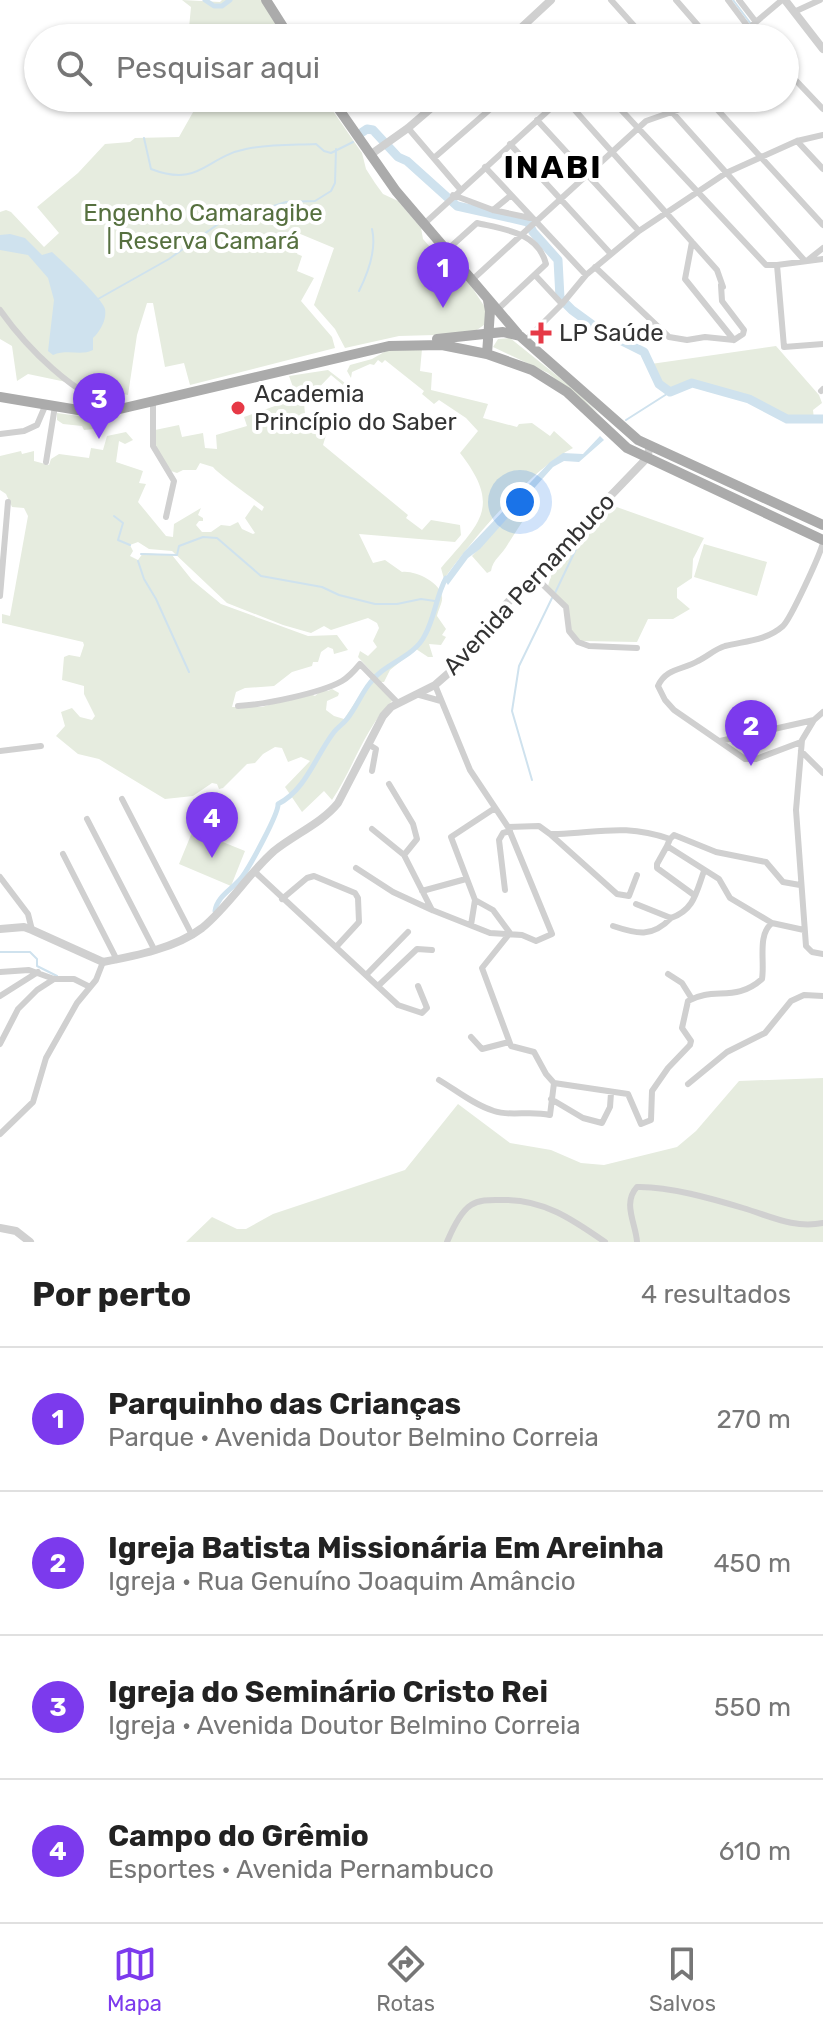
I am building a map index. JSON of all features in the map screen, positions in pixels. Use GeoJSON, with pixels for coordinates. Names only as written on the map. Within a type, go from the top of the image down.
{"type":"FeatureCollection","features":[{"type":"Feature","properties":{"kind":"main road"},"geometry":{"type":"LineString","coordinates":[[266,0],[281,24]]}},
{"type":"Feature","properties":{"kind":"main road"},"geometry":{"type":"LineString","coordinates":[[340,112],[368,153],[487,299],[522,338],[620,426],[650,446],[823,525]]}},
{"type":"Feature","properties":{"kind":"main road"},"geometry":{"type":"LineString","coordinates":[[487,299],[490,311],[487,354]]}},
{"type":"Feature","properties":{"kind":"main road"},"geometry":{"type":"LineString","coordinates":[[260,375],[268,370],[397,341],[503,332],[522,338]]}},
{"type":"Feature","properties":{"kind":"main road"},"geometry":{"type":"LineString","coordinates":[[0,397],[98,413],[126,410],[260,375],[394,345],[442,345],[517,363],[555,384],[581,404],[611,435],[647,458],[823,542]]}},
{"type":"Feature","properties":{"kind":"street"},"geometry":{"type":"LineString","coordinates":[[524,24],[551,0]]}},
{"type":"Feature","properties":{"kind":"street"},"geometry":{"type":"LineString","coordinates":[[611,0],[632,24]]}},
{"type":"Feature","properties":{"kind":"street"},"geometry":{"type":"LineString","coordinates":[[676,0],[697,24]]}},
{"type":"Feature","properties":{"kind":"street"},"geometry":{"type":"LineString","coordinates":[[728,0],[750,24]]}},
{"type":"Feature","properties":{"kind":"street"},"geometry":{"type":"LineString","coordinates":[[739,0],[751,24]]}},
{"type":"Feature","properties":{"kind":"street"},"geometry":{"type":"LineString","coordinates":[[754,24],[784,0],[822,45]]}},
{"type":"Feature","properties":{"kind":"street"},"geometry":{"type":"LineString","coordinates":[[794,12],[820,0]]}},
{"type":"Feature","properties":{"kind":"street"},"geometry":{"type":"LineString","coordinates":[[799,84],[823,109]]}},
{"type":"Feature","properties":{"kind":"street"},"geometry":{"type":"LineString","coordinates":[[368,153],[408,128],[427,112]]}},
{"type":"Feature","properties":{"kind":"street"},"geometry":{"type":"LineString","coordinates":[[435,157],[487,112]]}},
{"type":"Feature","properties":{"kind":"street"},"geometry":{"type":"LineString","coordinates":[[424,224],[546,112]]}},
{"type":"Feature","properties":{"kind":"street"},"geometry":{"type":"LineString","coordinates":[[576,112],[717,270],[722,301],[744,332],[734,340],[669,337],[595,267]]}},
{"type":"Feature","properties":{"kind":"street"},"geometry":{"type":"LineString","coordinates":[[623,112],[766,265],[823,259]]}},
{"type":"Feature","properties":{"kind":"street"},"geometry":{"type":"LineString","coordinates":[[472,280],[638,128],[653,117],[672,112],[806,260]]}},
{"type":"Feature","properties":{"kind":"street"},"geometry":{"type":"LineString","coordinates":[[720,112],[823,225]]}},
{"type":"Feature","properties":{"kind":"street"},"geometry":{"type":"LineString","coordinates":[[537,120],[639,231]]}},
{"type":"Feature","properties":{"kind":"street"},"geometry":{"type":"LineString","coordinates":[[408,128],[460,189]]}},
{"type":"Feature","properties":{"kind":"street"},"geometry":{"type":"LineString","coordinates":[[522,338],[564,302],[586,275],[610,253],[639,231],[726,173],[797,141],[823,135]]}},
{"type":"Feature","properties":{"kind":"street"},"geometry":{"type":"LineString","coordinates":[[797,141],[823,169]]}},
{"type":"Feature","properties":{"kind":"street"},"geometry":{"type":"LineString","coordinates":[[510,144],[610,253]]}},
{"type":"Feature","properties":{"kind":"street"},"geometry":{"type":"LineString","coordinates":[[485,167],[532,223],[586,275]]}},
{"type":"Feature","properties":{"kind":"street"},"geometry":{"type":"LineString","coordinates":[[493,210],[510,196]]}},
{"type":"Feature","properties":{"kind":"street"},"geometry":{"type":"LineString","coordinates":[[450,198],[532,223]]}},
{"type":"Feature","properties":{"kind":"street"},"geometry":{"type":"LineString","coordinates":[[447,250],[474,224],[523,234],[547,261],[497,310]]}},
{"type":"Feature","properties":{"kind":"street"},"geometry":{"type":"LineString","coordinates":[[692,242],[685,279],[734,340]]}},
{"type":"Feature","properties":{"kind":"street"},"geometry":{"type":"LineString","coordinates":[[806,260],[823,248]]}},
{"type":"Feature","properties":{"kind":"street"},"geometry":{"type":"LineString","coordinates":[[777,265],[784,347],[823,344]]}},
{"type":"Feature","properties":{"kind":"street"},"geometry":{"type":"LineString","coordinates":[[535,275],[564,302]]}},
{"type":"Feature","properties":{"kind":"street"},"geometry":{"type":"LineString","coordinates":[[0,310],[66,379],[88,396],[126,410]]}},
{"type":"Feature","properties":{"kind":"street"},"geometry":{"type":"LineString","coordinates":[[153,403],[153,446],[174,481],[166,517]]}},
{"type":"Feature","properties":{"kind":"street"},"geometry":{"type":"LineString","coordinates":[[0,434],[24,431],[37,425],[50,405]]}},
{"type":"Feature","properties":{"kind":"street"},"geometry":{"type":"LineString","coordinates":[[46,462],[50,405]]}},
{"type":"Feature","properties":{"kind":"street"},"geometry":{"type":"LineString","coordinates":[[647,458],[650,446]]}},
{"type":"Feature","properties":{"kind":"street","name":"Avenida Pernambuco"},"geometry":{"type":"LineString","coordinates":[[103,962],[192,935],[213,918],[281,846],[329,814],[338,803],[383,716],[398,703],[435,685],[451,671],[484,627],[647,458]]}},
{"type":"Feature","properties":{"kind":"street"},"geometry":{"type":"LineString","coordinates":[[0,596],[8,502]]}},
{"type":"Feature","properties":{"kind":"street"},"geometry":{"type":"LineString","coordinates":[[801,742],[751,759],[741,757],[674,710],[658,686],[672,671],[695,663],[721,647],[751,642],[781,628],[789,619],[823,542]]}},
{"type":"Feature","properties":{"kind":"street"},"geometry":{"type":"LineString","coordinates":[[533,575],[566,607],[569,631],[578,642],[589,646],[637,648]]}},
{"type":"Feature","properties":{"kind":"street"},"geometry":{"type":"LineString","coordinates":[[238,706],[278,701],[330,686],[344,680],[360,664],[398,703]]}},
{"type":"Feature","properties":{"kind":"street"},"geometry":{"type":"LineString","coordinates":[[356,868],[393,892],[490,933],[510,933],[536,941],[552,934],[509,829],[464,758],[435,685]]}},
{"type":"Feature","properties":{"kind":"street"},"geometry":{"type":"LineString","coordinates":[[416,694],[441,701]]}},
{"type":"Feature","properties":{"kind":"street"},"geometry":{"type":"LineString","coordinates":[[823,712],[814,720],[801,742],[796,819],[806,946],[812,952],[823,954]]}},
{"type":"Feature","properties":{"kind":"street"},"geometry":{"type":"LineString","coordinates":[[719,740],[814,720]]}},
{"type":"Feature","properties":{"kind":"street"},"geometry":{"type":"LineString","coordinates":[[368,744],[376,749],[372,771]]}},
{"type":"Feature","properties":{"kind":"street"},"geometry":{"type":"LineString","coordinates":[[0,751],[41,746]]}},
{"type":"Feature","properties":{"kind":"street"},"geometry":{"type":"LineString","coordinates":[[801,751],[823,773]]}},
{"type":"Feature","properties":{"kind":"street"},"geometry":{"type":"LineString","coordinates":[[389,784],[413,824],[417,839],[404,855]]}},
{"type":"Feature","properties":{"kind":"street"},"geometry":{"type":"LineString","coordinates":[[122,799],[192,935]]}},
{"type":"Feature","properties":{"kind":"street"},"geometry":{"type":"LineString","coordinates":[[471,925],[475,900],[451,837],[495,808]]}},
{"type":"Feature","properties":{"kind":"street"},"geometry":{"type":"LineString","coordinates":[[87,819],[154,949]]}},
{"type":"Feature","properties":{"kind":"street"},"geometry":{"type":"LineString","coordinates":[[505,890],[499,840],[509,829],[539,826],[617,894],[629,896],[637,875]]}},
{"type":"Feature","properties":{"kind":"street"},"geometry":{"type":"LineString","coordinates":[[372,829],[404,855],[432,910]]}},
{"type":"Feature","properties":{"kind":"street"},"geometry":{"type":"LineString","coordinates":[[550,834],[636,829],[716,852],[761,861],[769,864],[783,882],[800,889]]}},
{"type":"Feature","properties":{"kind":"street"},"geometry":{"type":"LineString","coordinates":[[670,840],[704,871],[719,879],[730,898],[772,923],[804,930]]}},
{"type":"Feature","properties":{"kind":"street"},"geometry":{"type":"LineString","coordinates":[[670,840],[657,868],[694,895]]}},
{"type":"Feature","properties":{"kind":"street"},"geometry":{"type":"LineString","coordinates":[[63,854],[117,960]]}},
{"type":"Feature","properties":{"kind":"street"},"geometry":{"type":"LineString","coordinates":[[613,926],[643,934],[659,930],[671,918],[689,909],[704,871]]}},
{"type":"Feature","properties":{"kind":"street"},"geometry":{"type":"LineString","coordinates":[[255,872],[398,1005],[422,1013],[427,1005],[418,986]]}},
{"type":"Feature","properties":{"kind":"street"},"geometry":{"type":"LineString","coordinates":[[282,899],[307,878],[314,876],[355,893],[359,922],[337,946]]}},
{"type":"Feature","properties":{"kind":"street"},"geometry":{"type":"LineString","coordinates":[[0,877],[28,914],[32,930]]}},
{"type":"Feature","properties":{"kind":"street"},"geometry":{"type":"LineString","coordinates":[[422,891],[466,879]]}},
{"type":"Feature","properties":{"kind":"street"},"geometry":{"type":"LineString","coordinates":[[475,900],[493,910],[510,933]]}},
{"type":"Feature","properties":{"kind":"street"},"geometry":{"type":"LineString","coordinates":[[636,904],[671,918]]}},
{"type":"Feature","properties":{"kind":"street"},"geometry":{"type":"LineString","coordinates":[[510,933],[482,968],[509,1042],[520,1050],[534,1052],[554,1083],[628,1094],[641,1124],[651,1120],[652,1091],[690,1045],[691,1041],[682,1028],[685,1008],[692,999],[712,993],[730,995],[762,979],[763,937],[765,929],[772,923]]}},
{"type":"Feature","properties":{"kind":"street"},"geometry":{"type":"LineString","coordinates":[[0,929],[24,927],[103,962],[46,1058],[33,1102],[0,1134]]}},
{"type":"Feature","properties":{"kind":"street"},"geometry":{"type":"LineString","coordinates":[[366,975],[408,932]]}},
{"type":"Feature","properties":{"kind":"street"},"geometry":{"type":"LineString","coordinates":[[378,986],[417,949],[432,950]]}},
{"type":"Feature","properties":{"kind":"street"},"geometry":{"type":"LineString","coordinates":[[0,972],[38,972],[54,979],[74,979],[90,987]]}},
{"type":"Feature","properties":{"kind":"street"},"geometry":{"type":"LineString","coordinates":[[0,996],[38,972]]}},
{"type":"Feature","properties":{"kind":"street"},"geometry":{"type":"LineString","coordinates":[[668,974],[682,983],[692,999]]}},
{"type":"Feature","properties":{"kind":"street"},"geometry":{"type":"LineString","coordinates":[[1,1052],[1,1043],[18,1009],[37,990],[54,979]]}},
{"type":"Feature","properties":{"kind":"street"},"geometry":{"type":"LineString","coordinates":[[688,1084],[727,1052],[765,1033],[791,1001],[804,995],[823,996]]}},
{"type":"Feature","properties":{"kind":"street"},"geometry":{"type":"LineString","coordinates":[[471,1037],[482,1049],[509,1042]]}},
{"type":"Feature","properties":{"kind":"street"},"geometry":{"type":"LineString","coordinates":[[439,1080],[501,1113],[534,1111],[550,1115],[554,1083]]}},
{"type":"Feature","properties":{"kind":"street"},"geometry":{"type":"LineString","coordinates":[[551,1099],[583,1118],[602,1123],[610,1107],[611,1093]]}},
{"type":"Feature","properties":{"kind":"street"},"geometry":{"type":"LineString","coordinates":[[637,1242],[630,1203],[631,1193],[637,1187],[655,1188],[741,1207],[789,1223],[809,1226],[823,1223]]}},
{"type":"Feature","properties":{"kind":"street"},"geometry":{"type":"LineString","coordinates":[[447,1242],[464,1211],[472,1204],[506,1200],[523,1200],[548,1207],[605,1242]]}},
{"type":"Feature","properties":{"kind":"street"},"geometry":{"type":"LineString","coordinates":[[0,1228],[16,1231],[30,1242]]}},
{"type":"Feature","properties":{"kind":"green space"},"geometry":{"type":"Polygon","coordinates":[[[182,0],[261,0],[276,24],[189,24],[191,7],[182,0]]]}},
{"type":"Feature","properties":{"kind":"green space","name":"Engenho Camaragibe | Reserva Camará"},"geometry":{"type":"Polygon","coordinates":[[[193,112],[334,112],[362,153],[366,169],[383,194],[398,201],[421,228],[423,239],[438,256],[447,259],[473,289],[488,312],[484,325],[471,334],[399,336],[345,348],[335,329],[314,305],[334,248],[298,233],[294,242],[301,245],[297,254],[302,256],[297,271],[314,278],[301,301],[332,337],[335,348],[190,385],[184,363],[165,367],[153,303],[147,303],[137,335],[128,395],[28,374],[17,381],[12,346],[0,339],[0,212],[11,212],[44,247],[59,233],[37,207],[78,173],[105,144],[130,142],[135,138],[179,137],[193,112]]]}},
{"type":"Feature","properties":{"kind":"green space"},"geometry":{"type":"Polygon","coordinates":[[[510,338],[576,391],[599,414],[548,373],[493,347],[498,339],[510,338]]]}},
{"type":"Feature","properties":{"kind":"green space"},"geometry":{"type":"Polygon","coordinates":[[[776,346],[819,395],[822,403],[813,410],[814,419],[787,419],[749,399],[692,383],[670,392],[659,384],[651,364],[776,346]]]}},
{"type":"Feature","properties":{"kind":"green space"},"geometry":{"type":"Polygon","coordinates":[[[422,349],[420,371],[432,373],[431,390],[488,404],[483,418],[517,427],[532,423],[550,436],[554,431],[573,448],[521,488],[444,579],[441,568],[466,539],[481,514],[481,488],[460,453],[478,431],[466,418],[439,400],[434,404],[422,394],[424,391],[385,360],[352,372],[351,378],[347,371],[350,365],[386,351],[422,349]]]}},
{"type":"Feature","properties":{"kind":"green space"},"geometry":{"type":"Polygon","coordinates":[[[328,370],[345,383],[343,385],[331,375],[304,403],[305,414],[327,432],[323,445],[422,530],[431,520],[460,525],[461,535],[455,542],[359,534],[373,563],[385,560],[402,572],[420,575],[437,586],[442,599],[437,616],[446,629],[442,635],[446,637],[441,645],[429,644],[433,657],[416,649],[390,670],[381,682],[358,657],[360,651],[368,656],[377,647],[373,641],[379,628],[368,618],[331,630],[324,626],[311,633],[283,625],[227,603],[172,551],[149,549],[138,542],[130,545],[133,551],[130,556],[138,560],[143,553],[172,555],[192,580],[221,604],[308,636],[337,635],[348,650],[334,654],[333,649],[328,647],[321,652],[318,662],[292,672],[274,686],[245,688],[236,692],[232,707],[262,707],[309,693],[315,696],[323,689],[332,689],[339,693],[327,701],[326,710],[344,719],[372,677],[392,701],[374,724],[332,800],[324,791],[302,812],[285,787],[310,761],[301,757],[288,762],[282,748],[275,747],[255,763],[247,764],[223,788],[219,789],[217,784],[212,783],[193,796],[165,799],[99,759],[78,754],[56,736],[65,726],[61,712],[72,708],[80,717],[92,720],[95,716],[84,694],[84,686],[62,680],[64,657],[80,657],[84,645],[83,642],[2,623],[2,614],[10,616],[28,516],[24,508],[12,507],[6,494],[0,490],[0,456],[34,451],[34,461],[49,465],[51,459],[59,454],[89,458],[91,448],[103,450],[107,436],[126,432],[133,440],[125,444],[119,441],[116,462],[143,471],[139,483],[146,484],[138,502],[166,536],[173,537],[174,524],[201,508],[198,515],[203,521],[196,525],[202,532],[211,532],[221,525],[230,526],[238,522],[242,529],[253,534],[245,518],[254,505],[262,511],[264,507],[213,467],[200,463],[196,470],[171,471],[153,446],[155,430],[179,425],[182,437],[203,433],[205,448],[217,449],[216,435],[247,426],[244,417],[297,398],[289,376],[328,370]]]}},
{"type":"Feature","properties":{"kind":"green space"},"geometry":{"type":"Polygon","coordinates":[[[57,413],[109,420],[94,429],[84,430],[82,426],[63,424],[57,420],[57,413]]]}},
{"type":"Feature","properties":{"kind":"green space"},"geometry":{"type":"Polygon","coordinates":[[[524,498],[533,506],[487,573],[472,556],[524,498]]]}},
{"type":"Feature","properties":{"kind":"green space"},"geometry":{"type":"Polygon","coordinates":[[[611,505],[704,538],[693,559],[692,578],[677,588],[677,598],[690,609],[673,619],[648,619],[637,642],[581,641],[570,633],[569,611],[548,586],[558,559],[571,539],[611,505]]]}},
{"type":"Feature","properties":{"kind":"green space"},"geometry":{"type":"Polygon","coordinates":[[[704,544],[767,562],[757,596],[694,577],[704,544]]]}},
{"type":"Feature","properties":{"kind":"green space"},"geometry":{"type":"Polygon","coordinates":[[[193,830],[245,851],[231,886],[179,864],[193,830]]]}},
{"type":"Feature","properties":{"kind":"green space"},"geometry":{"type":"Polygon","coordinates":[[[823,1078],[823,1242],[186,1242],[212,1217],[237,1229],[246,1229],[273,1214],[405,1170],[458,1104],[510,1143],[551,1150],[581,1163],[604,1165],[677,1147],[696,1131],[739,1081],[823,1078]]]}},
{"type":"Feature","properties":{"kind":"water"},"geometry":{"type":"Polygon","coordinates":[[[0,235],[25,238],[42,255],[52,252],[103,304],[105,317],[93,338],[93,350],[53,355],[48,351],[54,300],[48,278],[28,255],[0,250],[0,235]]]}},
{"type":"Feature","properties":{"kind":"water"},"geometry":{"type":"Polygon","coordinates":[[[600,436],[604,440],[579,462],[564,461],[553,467],[480,549],[468,558],[448,585],[444,579],[464,552],[550,462],[563,453],[583,454],[600,436]]]}},
{"type":"Feature","properties":{"kind":"waterway"},"geometry":{"type":"LineString","coordinates":[[205,0],[214,6],[222,6],[230,0]]}},
{"type":"Feature","properties":{"kind":"waterway"},"geometry":{"type":"LineString","coordinates":[[733,0],[751,24]]}},
{"type":"Feature","properties":{"kind":"waterway"},"geometry":{"type":"LineString","coordinates":[[361,133],[367,129],[373,130],[398,157],[407,161],[457,206],[528,222],[558,260],[560,298],[598,329],[644,352],[659,384],[670,392],[692,383],[749,399],[787,419],[823,419]]}},
{"type":"Feature","properties":{"kind":"waterway"},"geometry":{"type":"LineString","coordinates":[[144,138],[151,169],[181,175],[246,149],[316,144],[331,153],[353,142]]}},
{"type":"Feature","properties":{"kind":"waterway"},"geometry":{"type":"LineString","coordinates":[[98,299],[169,259],[235,212],[255,212],[286,202],[315,201],[331,191],[335,183],[336,149]]}},
{"type":"Feature","properties":{"kind":"waterway"},"geometry":{"type":"LineString","coordinates":[[359,291],[372,253],[372,229]]}},
{"type":"Feature","properties":{"kind":"waterway"},"geometry":{"type":"LineString","coordinates":[[626,420],[670,392]]}},
{"type":"Feature","properties":{"kind":"waterway"},"geometry":{"type":"LineString","coordinates":[[114,516],[123,523],[118,540],[130,545]]}},
{"type":"Feature","properties":{"kind":"waterway"},"geometry":{"type":"LineString","coordinates":[[555,593],[587,526]]}},
{"type":"Feature","properties":{"kind":"waterway"},"geometry":{"type":"LineString","coordinates":[[141,554],[177,555],[179,546],[203,537],[217,538],[261,576],[322,587],[339,595],[375,604],[421,599],[435,601]]}},
{"type":"Feature","properties":{"kind":"waterway"},"geometry":{"type":"LineString","coordinates":[[138,561],[189,672]]}},
{"type":"Feature","properties":{"kind":"waterway"},"geometry":{"type":"LineString","coordinates":[[215,911],[219,901],[242,877],[251,862],[278,804],[303,781],[370,683],[420,643],[446,578]]}},
{"type":"Feature","properties":{"kind":"waterway"},"geometry":{"type":"LineString","coordinates":[[532,780],[512,711],[519,666],[552,598]]}},
{"type":"Feature","properties":{"kind":"waterway"},"geometry":{"type":"LineString","coordinates":[[0,952],[30,952],[37,959],[37,966],[57,976]]}},
{"type":"Feature","properties":{"kind":"place","name":"Parquinho das Crianças"},"geometry":{"type":"Point","coordinates":[443,308]}},
{"type":"Feature","properties":{"kind":"place","name":"LP Saúde"},"geometry":{"type":"Point","coordinates":[541,333]}},
{"type":"Feature","properties":{"kind":"place","name":"Academia Princípio do Saber"},"geometry":{"type":"Point","coordinates":[238,408]}},
{"type":"Feature","properties":{"kind":"place","name":"Igreja do Seminário Cristo Rei"},"geometry":{"type":"Point","coordinates":[99,439]}},
{"type":"Feature","properties":{"kind":"place","name":"Igreja Batista Missionária Em Areinha"},"geometry":{"type":"Point","coordinates":[751,766]}},
{"type":"Feature","properties":{"kind":"place","name":"Campo do Grêmio"},"geometry":{"type":"Point","coordinates":[212,858]}},
{"type":"Feature","properties":{"kind":"district","name":"INABI"},"geometry":{"type":"Point","coordinates":[553,167]}}]}
